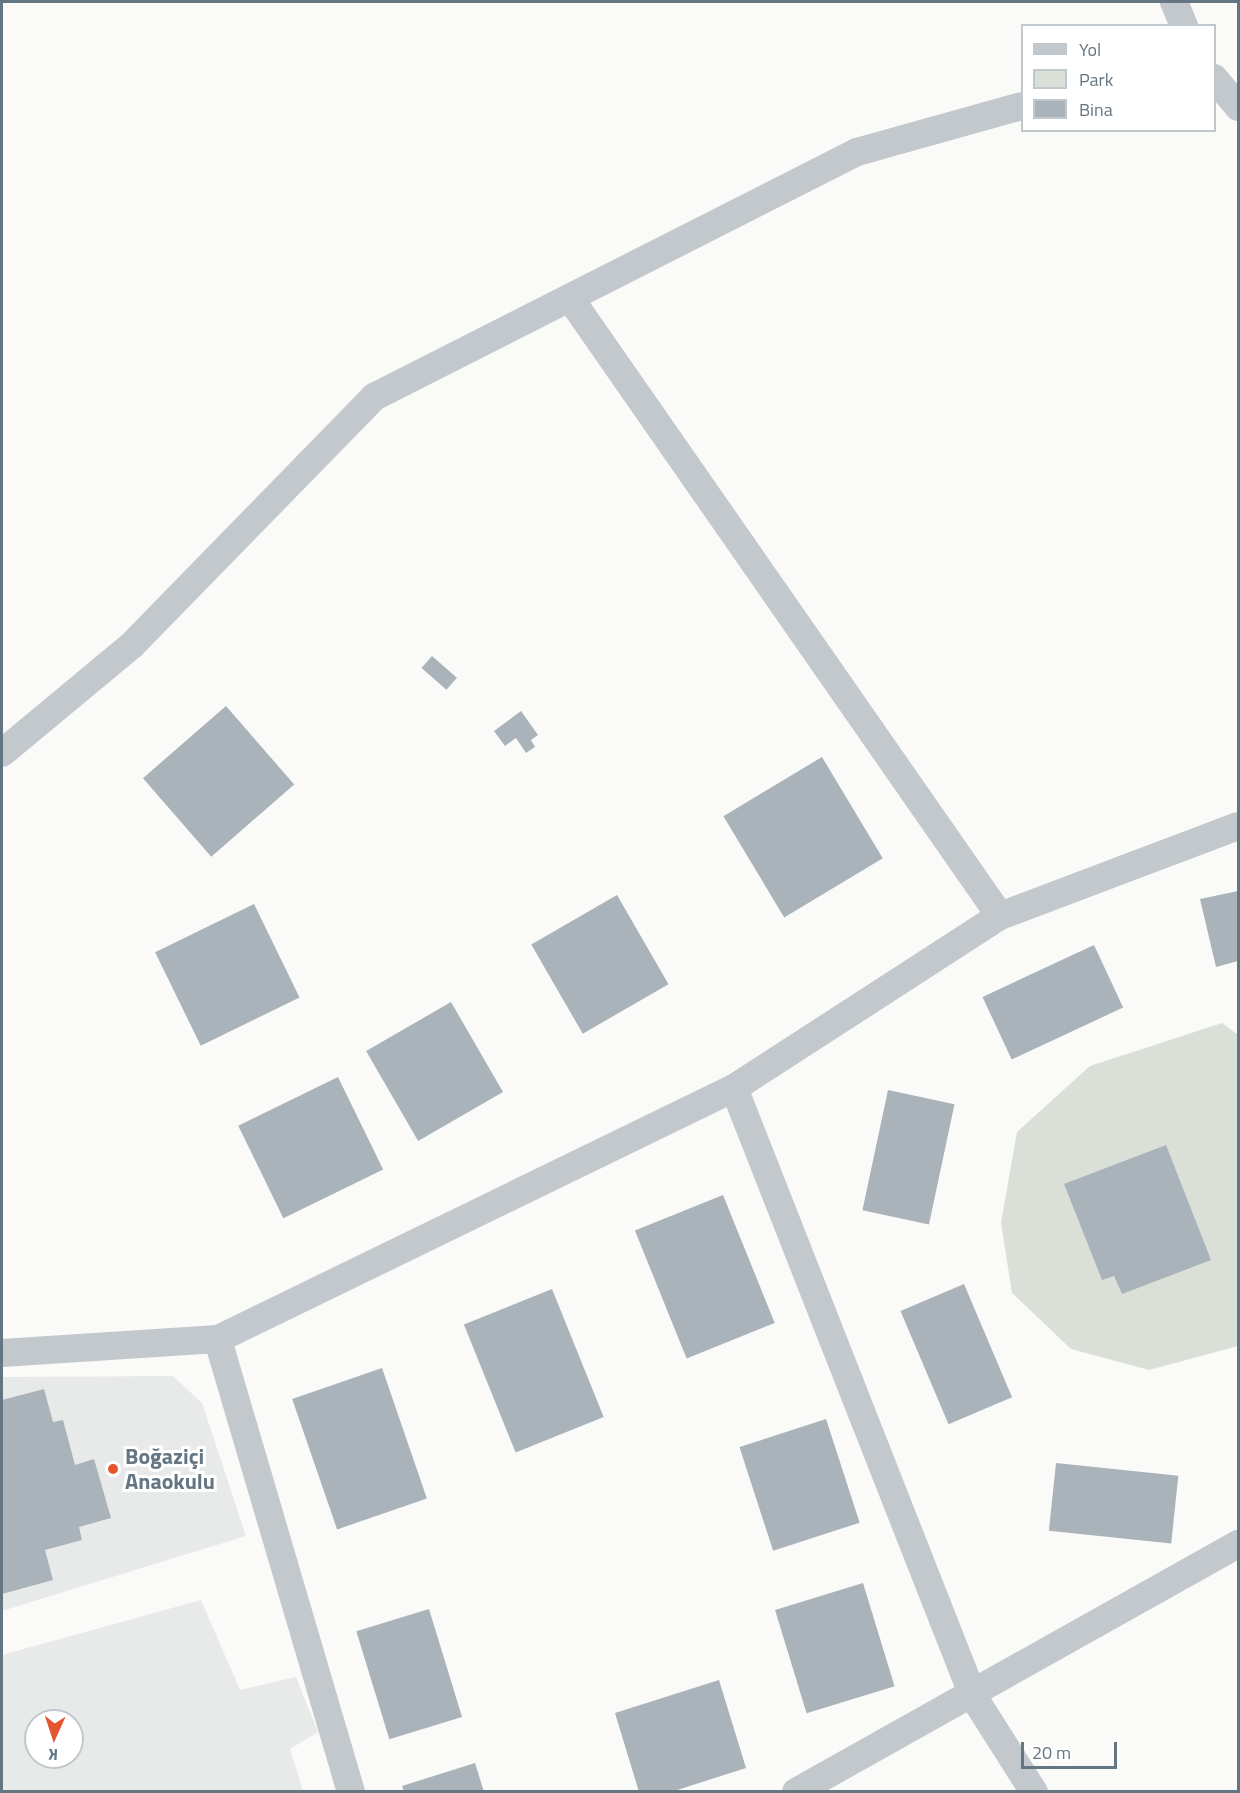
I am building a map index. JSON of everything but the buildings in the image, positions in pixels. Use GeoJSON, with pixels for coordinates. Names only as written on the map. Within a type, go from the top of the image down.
{"type":"FeatureCollection","features":[{"type":"Feature","properties":{"kind":"street"},"geometry":{"type":"LineString","coordinates":[[1174,2],[1183,24]]}},
{"type":"Feature","properties":{"kind":"street"},"geometry":{"type":"LineString","coordinates":[[1216,79],[1239,107]]}},
{"type":"Feature","properties":{"kind":"street"},"geometry":{"type":"LineString","coordinates":[[2,753],[132,645],[374,397],[572,301],[857,152],[1021,107]]}},
{"type":"Feature","properties":{"kind":"street"},"geometry":{"type":"LineString","coordinates":[[572,301],[1000,916]]}},
{"type":"Feature","properties":{"kind":"street"},"geometry":{"type":"LineString","coordinates":[[2,1353],[218,1339],[734,1088],[1000,916],[1239,826]]}},
{"type":"Feature","properties":{"kind":"street"},"geometry":{"type":"LineString","coordinates":[[734,1088],[973,1696],[1034,1791]]}},
{"type":"Feature","properties":{"kind":"street"},"geometry":{"type":"LineString","coordinates":[[218,1339],[351,1791]]}},
{"type":"Feature","properties":{"kind":"street"},"geometry":{"type":"LineString","coordinates":[[796,1791],[973,1696],[1239,1544]]}},
{"type":"Feature","properties":{"kind":"shaded area","name":"Boğaziçi Anaokulu"},"geometry":{"type":"Polygon","coordinates":[[[173,1376],[202,1403],[246,1536],[2,1611],[2,1377],[173,1376]]]}},
{"type":"Feature","properties":{"kind":"shaded area"},"geometry":{"type":"Polygon","coordinates":[[[201,1600],[240,1690],[296,1677],[318,1732],[290,1749],[303,1791],[2,1791],[2,1655],[201,1600]]]}},
{"type":"Feature","properties":{"kind":"green space"},"geometry":{"type":"Polygon","coordinates":[[[1222,1023],[1238,1035],[1238,1346],[1149,1370],[1071,1349],[1012,1293],[1001,1223],[1017,1132],[1090,1066],[1222,1023]]]}},
{"type":"Feature","properties":{"kind":"place","name":"Boğaziçi Anaokulu"},"geometry":{"type":"Point","coordinates":[113,1469]}}]}
